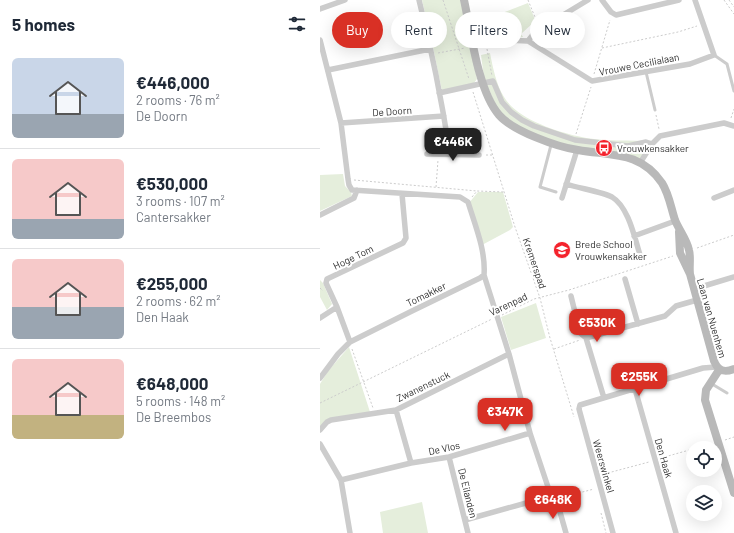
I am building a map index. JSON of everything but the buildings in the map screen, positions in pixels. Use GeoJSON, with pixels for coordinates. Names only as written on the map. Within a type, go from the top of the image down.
{"type":"FeatureCollection","features":[{"type":"Feature","properties":{"kind":"street"},"geometry":{"type":"LineString","coordinates":[[320,9],[345,0]]}},
{"type":"Feature","properties":{"kind":"street"},"geometry":{"type":"LineString","coordinates":[[419,0],[431,51],[450,154]]}},
{"type":"Feature","properties":{"kind":"street","name":"Laan van Nuenhem"},"geometry":{"type":"LineString","coordinates":[[464,0],[467,12]]}},
{"type":"Feature","properties":{"kind":"street"},"geometry":{"type":"LineString","coordinates":[[522,40],[528,41],[535,32],[588,0]]}},
{"type":"Feature","properties":{"kind":"street"},"geometry":{"type":"LineString","coordinates":[[602,0],[611,12],[616,15],[679,0]]}},
{"type":"Feature","properties":{"kind":"street"},"geometry":{"type":"LineString","coordinates":[[695,0],[714,55]]}},
{"type":"Feature","properties":{"kind":"street"},"geometry":{"type":"LineString","coordinates":[[320,40],[341,123],[348,179],[352,190],[460,198],[468,202],[481,244],[484,275],[509,354],[530,433],[566,533]]}},
{"type":"Feature","properties":{"kind":"street","name":"Vrouwe Cecilialaan"},"geometry":{"type":"LineString","coordinates":[[528,41],[592,81],[690,64],[714,55]]}},
{"type":"Feature","properties":{"kind":"street","name":"Laan van Nuenhem"},"geometry":{"type":"LineString","coordinates":[[474,48],[488,97],[499,115],[508,123],[520,131],[552,143],[577,150],[629,157],[653,172],[663,184],[670,200],[677,224],[689,250],[690,274]]}},
{"type":"Feature","properties":{"kind":"street"},"geometry":{"type":"LineString","coordinates":[[328,70],[431,51]]}},
{"type":"Feature","properties":{"kind":"street"},"geometry":{"type":"LineString","coordinates":[[439,93],[493,81],[502,102],[511,112],[534,126],[575,140],[628,146],[646,142],[652,144]]}},
{"type":"Feature","properties":{"kind":"street","name":"De Doorn"},"geometry":{"type":"LineString","coordinates":[[341,123],[444,116]]}},
{"type":"Feature","properties":{"kind":"street"},"geometry":{"type":"LineString","coordinates":[[640,163],[652,144],[660,136],[724,123],[731,125]]}},
{"type":"Feature","properties":{"kind":"street"},"geometry":{"type":"LineString","coordinates":[[562,198],[577,150]]}},
{"type":"Feature","properties":{"kind":"street"},"geometry":{"type":"LineString","coordinates":[[427,154],[479,154]]}},
{"type":"Feature","properties":{"kind":"street"},"geometry":{"type":"LineString","coordinates":[[566,184],[611,197],[620,204],[627,215],[642,258]]}},
{"type":"Feature","properties":{"kind":"street"},"geometry":{"type":"LineString","coordinates":[[320,215],[354,198],[357,190]]}},
{"type":"Feature","properties":{"kind":"street"},"geometry":{"type":"LineString","coordinates":[[714,198],[734,190]]}},
{"type":"Feature","properties":{"kind":"street","name":"Hoge Tom"},"geometry":{"type":"LineString","coordinates":[[350,342],[337,307],[326,284],[327,279],[403,243],[406,238],[402,194]]}},
{"type":"Feature","properties":{"kind":"street"},"geometry":{"type":"LineString","coordinates":[[634,236],[677,224]]}},
{"type":"Feature","properties":{"kind":"street","name":"Laan van Nuenhem"},"geometry":{"type":"LineString","coordinates":[[677,224],[680,253],[690,274],[718,368]]}},
{"type":"Feature","properties":{"kind":"street","name":"Tomakker"},"geometry":{"type":"LineString","coordinates":[[320,378],[338,354],[350,342],[484,275]]}},
{"type":"Feature","properties":{"kind":"street"},"geometry":{"type":"LineString","coordinates":[[694,289],[734,277]]}},
{"type":"Feature","properties":{"kind":"street"},"geometry":{"type":"LineString","coordinates":[[625,280],[638,324]]}},
{"type":"Feature","properties":{"kind":"street"},"geometry":{"type":"LineString","coordinates":[[571,296],[580,333],[586,338],[604,398],[703,368],[718,368],[726,372],[734,370]]}},
{"type":"Feature","properties":{"kind":"street"},"geometry":{"type":"LineString","coordinates":[[586,338],[665,316],[676,306],[697,300]]}},
{"type":"Feature","properties":{"kind":"street"},"geometry":{"type":"LineString","coordinates":[[320,318],[337,307]]}},
{"type":"Feature","properties":{"kind":"street","name":"Zwanenstuck"},"geometry":{"type":"LineString","coordinates":[[320,430],[327,422],[331,420],[396,410],[509,354]]}},
{"type":"Feature","properties":{"kind":"street"},"geometry":{"type":"LineString","coordinates":[[718,368],[706,390],[705,400],[734,493]]}},
{"type":"Feature","properties":{"kind":"street","name":"Den Haak"},"geometry":{"type":"LineString","coordinates":[[635,389],[676,533]]}},
{"type":"Feature","properties":{"kind":"street","name":"Weerswinkel"},"geometry":{"type":"LineString","coordinates":[[604,398],[580,405],[579,409],[613,533]]}},
{"type":"Feature","properties":{"kind":"street"},"geometry":{"type":"LineString","coordinates":[[396,410],[411,463]]}},
{"type":"Feature","properties":{"kind":"street","name":"De Vlos"},"geometry":{"type":"LineString","coordinates":[[341,480],[411,463],[450,457],[530,433]]}},
{"type":"Feature","properties":{"kind":"street"},"geometry":{"type":"LineString","coordinates":[[320,444],[341,480],[350,533]]}},
{"type":"Feature","properties":{"kind":"street","name":"De Eilanden"},"geometry":{"type":"LineString","coordinates":[[450,457],[468,533]]}},
{"type":"Feature","properties":{"kind":"street"},"geometry":{"type":"LineString","coordinates":[[465,520],[554,497]]}},
{"type":"Feature","properties":{"kind":"lane"},"geometry":{"type":"LineString","coordinates":[[714,55],[727,64],[734,91]]}},
{"type":"Feature","properties":{"kind":"lane"},"geometry":{"type":"LineString","coordinates":[[646,72],[655,110]]}},
{"type":"Feature","properties":{"kind":"lane"},"geometry":{"type":"LineString","coordinates":[[552,143],[540,187],[556,192]]}},
{"type":"Feature","properties":{"kind":"lane"},"geometry":{"type":"LineString","coordinates":[[710,383],[727,393]]}},
{"type":"Feature","properties":{"kind":"path","name":"Kremerspad"},"geometry":{"type":"LineString","coordinates":[[443,0],[515,227],[540,298],[576,422]]}},
{"type":"Feature","properties":{"kind":"path"},"geometry":{"type":"LineString","coordinates":[[724,0],[734,14]]}},
{"type":"Feature","properties":{"kind":"path"},"geometry":{"type":"LineString","coordinates":[[729,0],[734,7]]}},
{"type":"Feature","properties":{"kind":"path"},"geometry":{"type":"LineString","coordinates":[[602,49],[678,32],[703,24]]}},
{"type":"Feature","properties":{"kind":"path"},"geometry":{"type":"LineString","coordinates":[[431,51],[464,48]]}},
{"type":"Feature","properties":{"kind":"path"},"geometry":{"type":"LineString","coordinates":[[487,48],[493,81]]}},
{"type":"Feature","properties":{"kind":"path"},"geometry":{"type":"LineString","coordinates":[[731,125],[734,109]]}},
{"type":"Feature","properties":{"kind":"path"},"geometry":{"type":"LineString","coordinates":[[655,110],[660,136]]}},
{"type":"Feature","properties":{"kind":"path"},"geometry":{"type":"LineString","coordinates":[[435,196],[438,154]]}},
{"type":"Feature","properties":{"kind":"path"},"geometry":{"type":"LineString","coordinates":[[479,154],[493,155]]}},
{"type":"Feature","properties":{"kind":"path"},"geometry":{"type":"LineString","coordinates":[[348,179],[477,191],[505,192]]}},
{"type":"Feature","properties":{"kind":"path"},"geometry":{"type":"LineString","coordinates":[[468,202],[477,191]]}},
{"type":"Feature","properties":{"kind":"path"},"geometry":{"type":"LineString","coordinates":[[689,250],[734,235]]}},
{"type":"Feature","properties":{"kind":"path","name":"Varenpad"},"geometry":{"type":"LineString","coordinates":[[320,403],[534,300],[680,253]]}},
{"type":"Feature","properties":{"kind":"path"},"geometry":{"type":"LineString","coordinates":[[554,349],[586,338]]}},
{"type":"Feature","properties":{"kind":"path"},"geometry":{"type":"LineString","coordinates":[[350,342],[375,414]]}},
{"type":"Feature","properties":{"kind":"path"},"geometry":{"type":"LineString","coordinates":[[598,476],[686,451]]}},
{"type":"Feature","properties":{"kind":"path"},"geometry":{"type":"LineString","coordinates":[[554,497],[594,489]]}},
{"type":"Feature","properties":{"kind":"path"},"geometry":{"type":"LineString","coordinates":[[600,511],[606,533]]}},
{"type":"Feature","properties":{"kind":"green space"},"geometry":{"type":"Polygon","coordinates":[[[422,0],[461,0],[463,12],[455,12],[455,48],[471,48],[477,79],[474,83],[442,91],[433,48],[447,48],[447,12],[425,12],[422,0]]]}},
{"type":"Feature","properties":{"kind":"green space"},"geometry":{"type":"Polygon","coordinates":[[[528,3],[532,12],[530,12],[530,26],[522,33],[522,12],[504,12],[528,3]]]}},
{"type":"Feature","properties":{"kind":"green space"},"geometry":{"type":"Polygon","coordinates":[[[490,53],[501,92],[517,111],[527,117],[558,131],[586,138],[656,141],[642,161],[569,147],[521,129],[498,110],[484,78],[481,55],[490,53]]]}},
{"type":"Feature","properties":{"kind":"green space"},"geometry":{"type":"Polygon","coordinates":[[[343,174],[345,186],[351,192],[352,196],[320,211],[320,175],[343,174]]]}},
{"type":"Feature","properties":{"kind":"green space"},"geometry":{"type":"Polygon","coordinates":[[[478,192],[503,192],[513,227],[482,245],[469,203],[478,192]]]}},
{"type":"Feature","properties":{"kind":"green space"},"geometry":{"type":"Polygon","coordinates":[[[320,280],[323,283],[332,304],[327,310],[320,297],[320,280]]]}},
{"type":"Feature","properties":{"kind":"green space"},"geometry":{"type":"Polygon","coordinates":[[[536,303],[546,338],[511,350],[501,317],[536,303]]]}},
{"type":"Feature","properties":{"kind":"green space"},"geometry":{"type":"Polygon","coordinates":[[[349,347],[370,412],[330,418],[320,426],[320,384],[328,371],[349,347]]]}},
{"type":"Feature","properties":{"kind":"green space"},"geometry":{"type":"Polygon","coordinates":[[[422,502],[428,533],[383,533],[380,512],[422,502]]]}},
{"type":"Feature","properties":{"kind":"place","name":"Vrouwkensakker"},"geometry":{"type":"Point","coordinates":[604,148]}},
{"type":"Feature","properties":{"kind":"place","name":"Brede School Vrouwkensakker"},"geometry":{"type":"Point","coordinates":[562,250]}}]}
